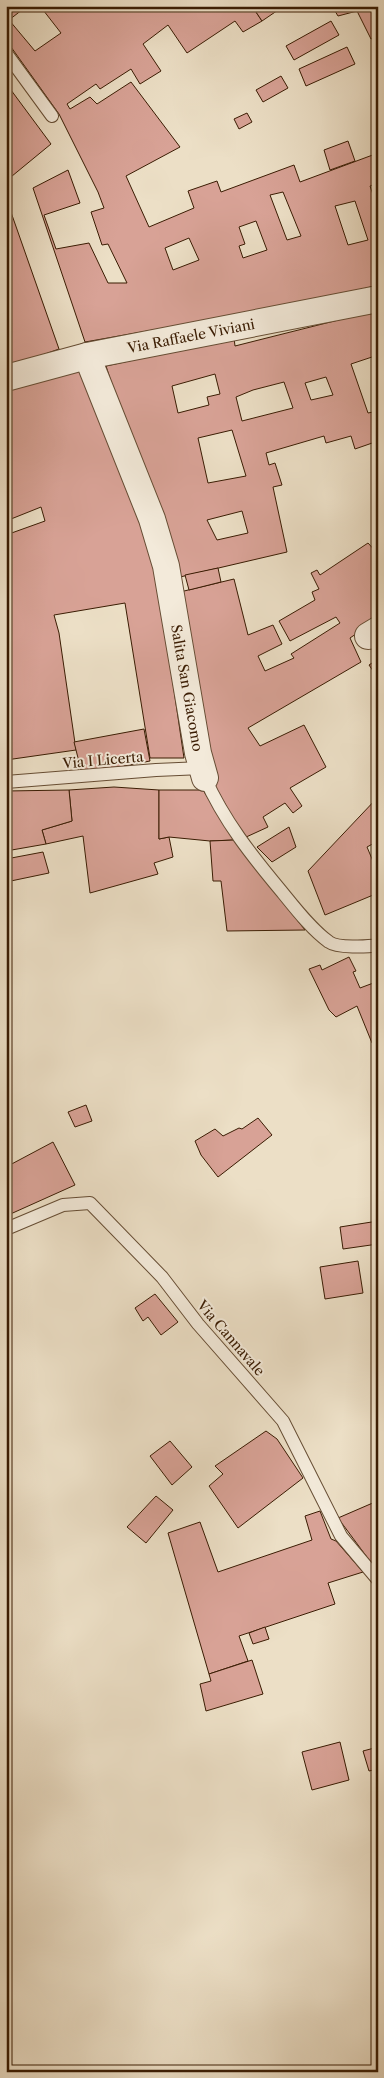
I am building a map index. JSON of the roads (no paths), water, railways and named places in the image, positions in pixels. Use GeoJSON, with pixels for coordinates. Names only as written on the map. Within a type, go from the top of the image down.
{"type":"FeatureCollection","features":[{"type":"Feature","properties":{"kind":"street","name":"Via Raffaele Viviani"},"geometry":{"type":"LineString","coordinates":[[6,378],[87,356],[378,300]]}},
{"type":"Feature","properties":{"kind":"street","name":"Salita San Giacomo"},"geometry":{"type":"LineString","coordinates":[[87,356],[152,519],[166,566],[204,773]]}},
{"type":"Feature","properties":{"kind":"lane"},"geometry":{"type":"LineString","coordinates":[[6,54],[52,116]]}},
{"type":"Feature","properties":{"kind":"lane","name":"Via I Licerta"},"geometry":{"type":"LineString","coordinates":[[6,782],[156,770],[204,773]]}},
{"type":"Feature","properties":{"kind":"lane","name":"Salita San Giacomo"},"geometry":{"type":"LineString","coordinates":[[204,773],[212,794],[239,840],[294,908],[330,943],[354,946],[378,945]]}},
{"type":"Feature","properties":{"kind":"lane","name":"Via Cannavale"},"geometry":{"type":"LineString","coordinates":[[6,1229],[63,1205],[90,1203],[162,1277],[198,1324],[284,1421],[341,1536],[378,1580]]}}]}
